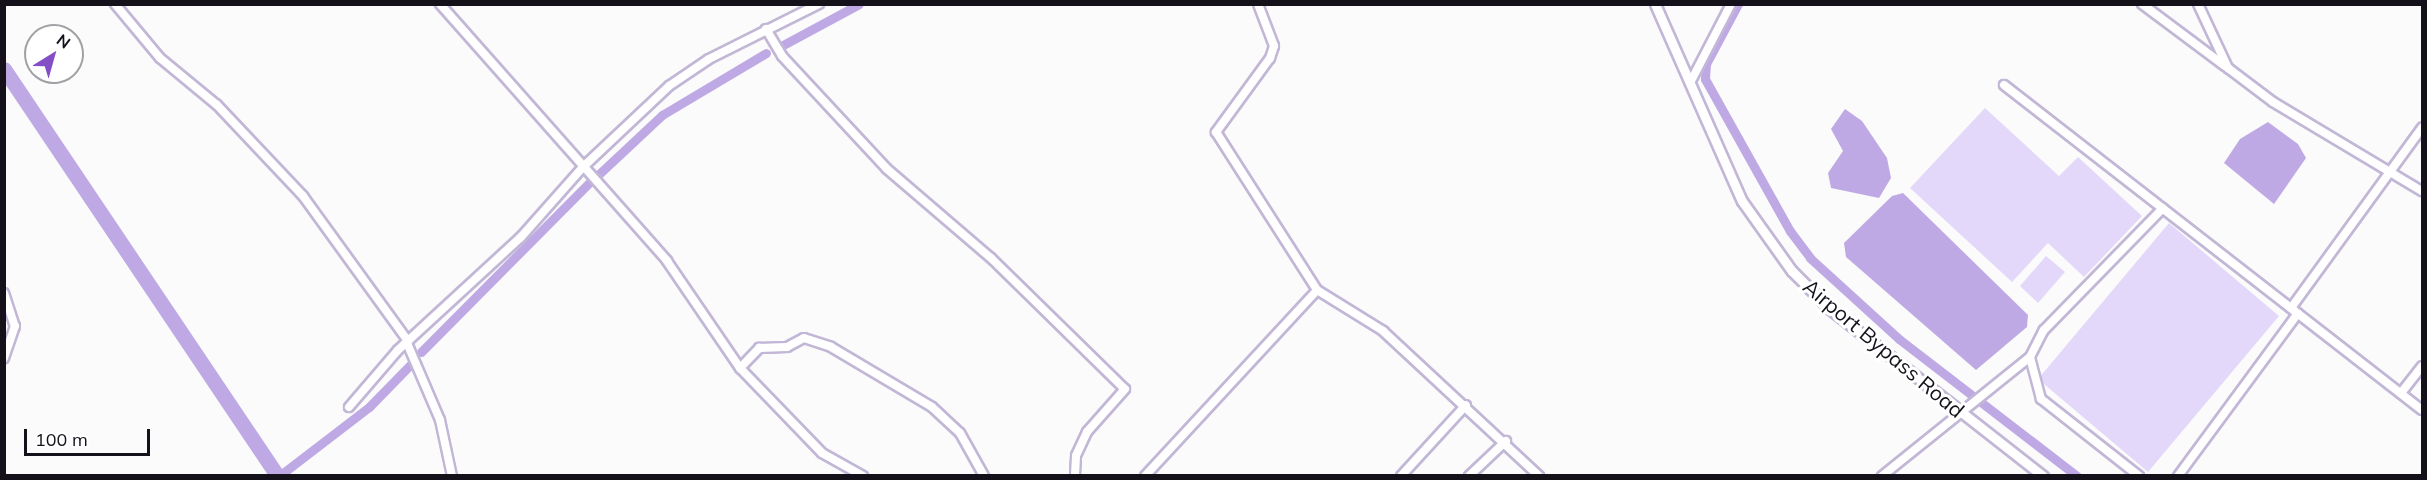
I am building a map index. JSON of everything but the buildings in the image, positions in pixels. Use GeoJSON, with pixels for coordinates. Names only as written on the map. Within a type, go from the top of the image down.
{"type":"FeatureCollection","features":[{"type":"Feature","properties":{"kind":"street"},"geometry":{"type":"LineString","coordinates":[[115,4],[160,58],[217,105],[303,196],[407,342],[440,420],[452,476]]}},
{"type":"Feature","properties":{"kind":"street"},"geometry":{"type":"LineString","coordinates":[[440,4],[566,141],[583,167],[667,261],[740,368],[822,453],[863,476]]}},
{"type":"Feature","properties":{"kind":"street"},"geometry":{"type":"LineString","coordinates":[[349,407],[407,342],[521,237],[583,167],[669,86],[766,29],[819,4]]}},
{"type":"Feature","properties":{"kind":"street"},"geometry":{"type":"LineString","coordinates":[[1258,4],[1274,46],[1270,58],[1216,132],[1317,290],[1383,331],[1506,441],[1539,476]]}},
{"type":"Feature","properties":{"kind":"street","name":"Airport Bypass Road"},"geometry":{"type":"LineString","coordinates":[[1655,4],[1742,201],[1792,271],[1830,309],[2043,476]]}},
{"type":"Feature","properties":{"kind":"street"},"geometry":{"type":"LineString","coordinates":[[1690,83],[1731,4]]}},
{"type":"Feature","properties":{"kind":"street"},"geometry":{"type":"LineString","coordinates":[[2142,4],[2272,102],[2422,191]]}},
{"type":"Feature","properties":{"kind":"street"},"geometry":{"type":"LineString","coordinates":[[2198,4],[2228,68]]}},
{"type":"Feature","properties":{"kind":"street"},"geometry":{"type":"LineString","coordinates":[[766,29],[782,56],[887,169],[991,258],[1125,389],[1087,432],[1076,456],[1075,476]]}},
{"type":"Feature","properties":{"kind":"street"},"geometry":{"type":"LineString","coordinates":[[2004,84],[2422,410]]}},
{"type":"Feature","properties":{"kind":"street"},"geometry":{"type":"LineString","coordinates":[[2178,476],[2422,128]]}},
{"type":"Feature","properties":{"kind":"street"},"geometry":{"type":"LineString","coordinates":[[1882,476],[1959,411],[2030,357],[2044,330],[2163,208]]}},
{"type":"Feature","properties":{"kind":"street"},"geometry":{"type":"LineString","coordinates":[[1145,476],[1317,290]]}},
{"type":"Feature","properties":{"kind":"street"},"geometry":{"type":"LineString","coordinates":[[4,293],[15,326],[4,358]]}},
{"type":"Feature","properties":{"kind":"street"},"geometry":{"type":"LineString","coordinates":[[740,368],[759,348],[787,347],[804,338],[831,347],[932,407],[960,433],[984,476]]}},
{"type":"Feature","properties":{"kind":"street"},"geometry":{"type":"LineString","coordinates":[[2030,357],[2041,399],[2139,476]]}},
{"type":"Feature","properties":{"kind":"street"},"geometry":{"type":"LineString","coordinates":[[2401,393],[2422,366]]}},
{"type":"Feature","properties":{"kind":"street"},"geometry":{"type":"LineString","coordinates":[[1401,476],[1466,405]]}},
{"type":"Feature","properties":{"kind":"street"},"geometry":{"type":"LineString","coordinates":[[1469,476],[1506,441]]}},
{"type":"Feature","properties":{"kind":"shaded area"},"geometry":{"type":"Polygon","coordinates":[[[1985,108],[2059,176],[2078,157],[2142,216],[2084,277],[2048,243],[2012,282],[1910,188],[1985,108]]]}},
{"type":"Feature","properties":{"kind":"shaded area"},"geometry":{"type":"Polygon","coordinates":[[[1845,109],[1862,121],[1887,158],[1891,178],[1879,198],[1831,188],[1828,173],[1843,151],[1831,129],[1845,109]]]}},
{"type":"Feature","properties":{"kind":"shaded area"},"geometry":{"type":"Polygon","coordinates":[[[2268,122],[2298,144],[2306,158],[2274,204],[2224,163],[2240,139],[2268,122]]]}},
{"type":"Feature","properties":{"kind":"shaded area"},"geometry":{"type":"Polygon","coordinates":[[[1903,193],[2028,315],[2027,327],[1976,370],[1846,257],[1844,243],[1892,196],[1903,193]]]}},
{"type":"Feature","properties":{"kind":"shaded area"},"geometry":{"type":"Polygon","coordinates":[[[2169,223],[2279,316],[2148,472],[2038,379],[2169,223]]]}},
{"type":"Feature","properties":{"kind":"shaded area"},"geometry":{"type":"Polygon","coordinates":[[[2046,256],[2065,272],[2038,303],[2020,286],[2046,256]]]}},
{"type":"Feature","properties":{"kind":"waterway"},"geometry":{"type":"LineString","coordinates":[[783,45],[859,4]]}},
{"type":"Feature","properties":{"kind":"waterway"},"geometry":{"type":"LineString","coordinates":[[1738,4],[1706,64],[1705,79],[1790,231],[1810,258],[1899,339],[2077,476]]}},
{"type":"Feature","properties":{"kind":"waterway"},"geometry":{"type":"LineString","coordinates":[[599,174],[662,115],[766,53]]}},
{"type":"Feature","properties":{"kind":"waterway"},"geometry":{"type":"LineString","coordinates":[[4,69],[278,476]]}},
{"type":"Feature","properties":{"kind":"waterway"},"geometry":{"type":"LineString","coordinates":[[421,352],[589,183]]}},
{"type":"Feature","properties":{"kind":"waterway"},"geometry":{"type":"LineString","coordinates":[[279,476],[369,407],[411,364]]}}]}
